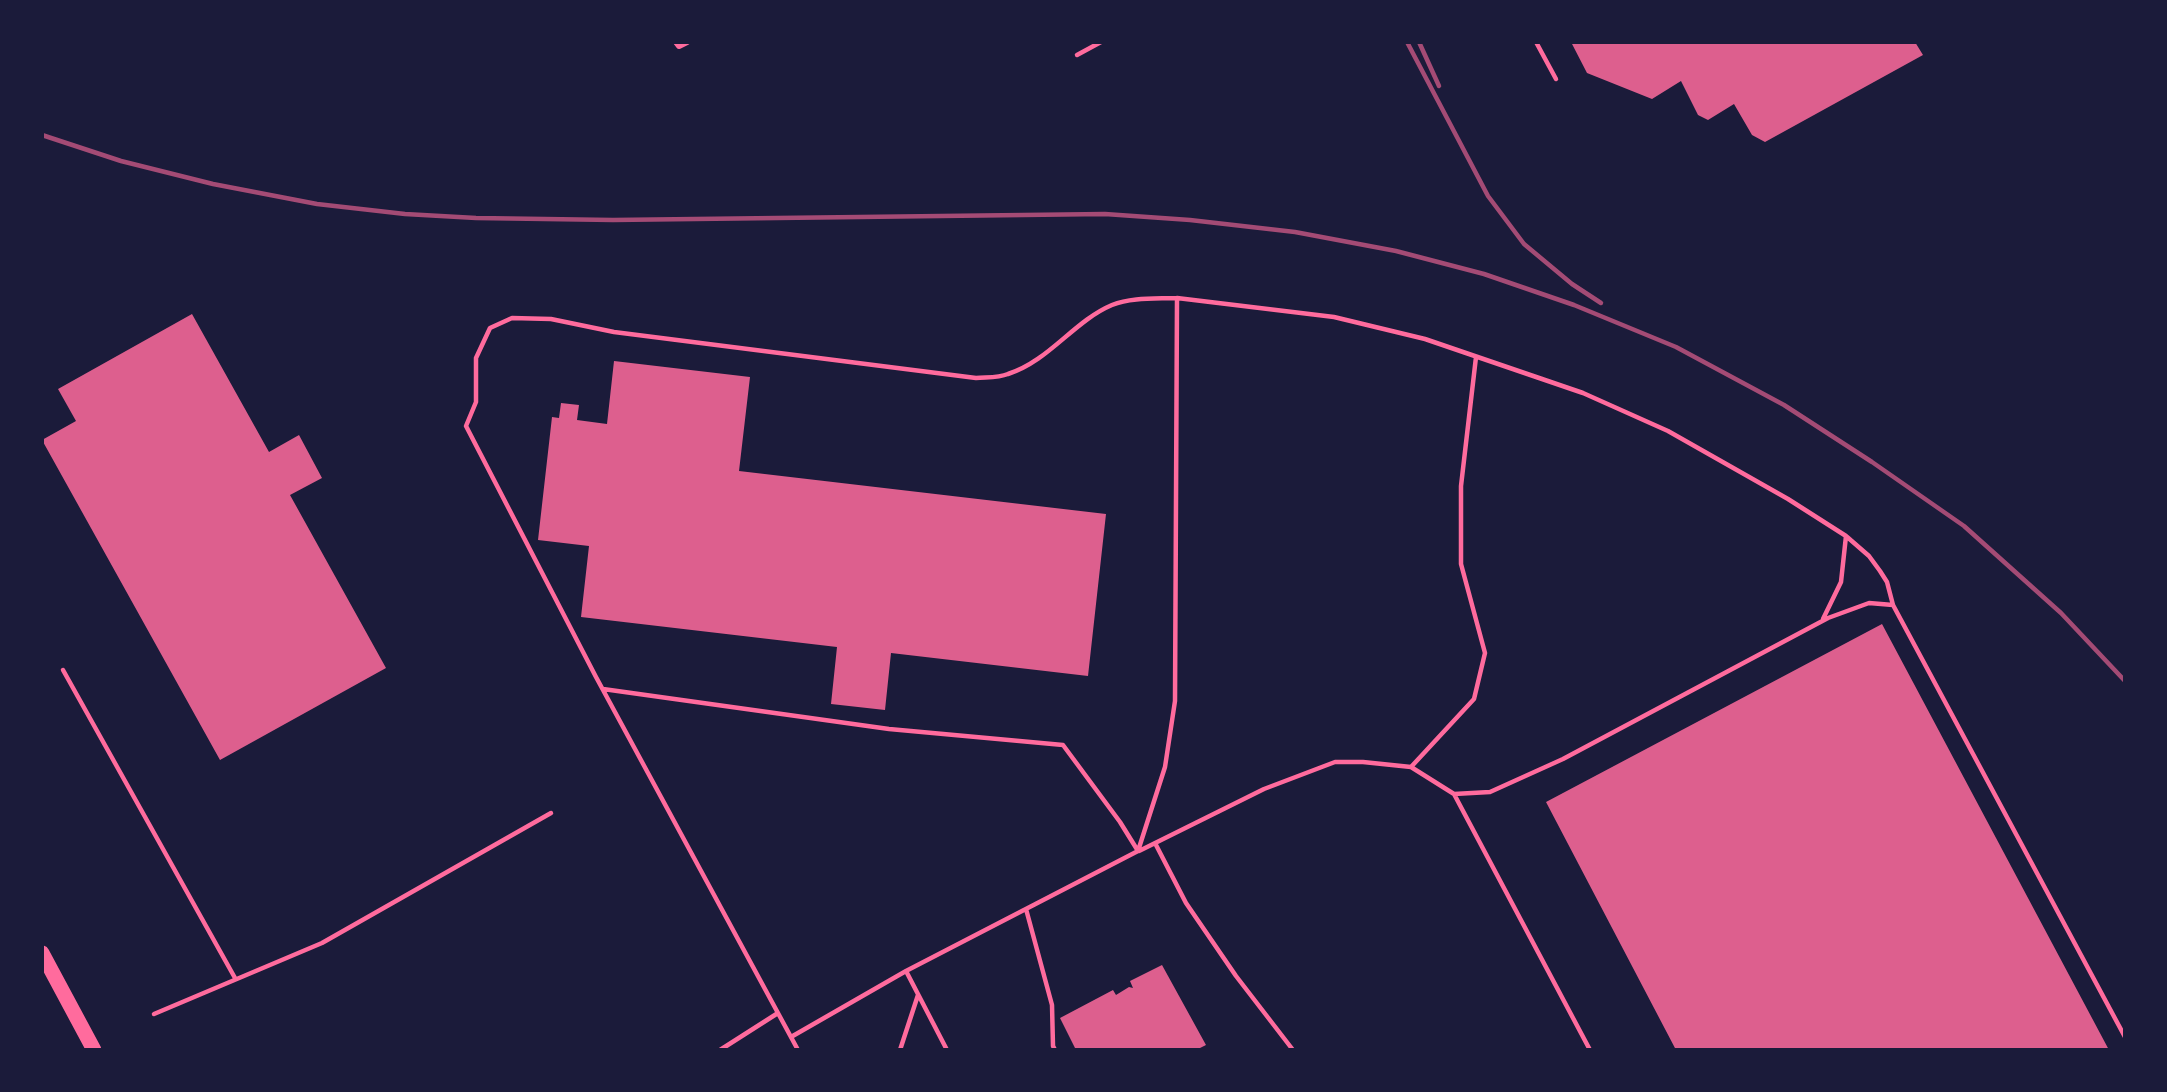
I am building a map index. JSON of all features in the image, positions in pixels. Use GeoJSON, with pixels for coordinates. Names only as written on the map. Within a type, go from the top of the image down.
{"type":"FeatureCollection","features":[{"type":"Feature","properties":{"kind":"main road"},"geometry":{"type":"LineString","coordinates":[[42,953],[94,1050]]}},
{"type":"Feature","properties":{"kind":"street"},"geometry":{"type":"LineString","coordinates":[[677,44],[687,42]]}},
{"type":"Feature","properties":{"kind":"lane"},"geometry":{"type":"LineString","coordinates":[[1077,55],[1101,42]]}},
{"type":"Feature","properties":{"kind":"lane"},"geometry":{"type":"LineString","coordinates":[[1536,42],[1556,79]]}},
{"type":"Feature","properties":{"kind":"lane"},"geometry":{"type":"LineString","coordinates":[[1138,851],[1165,767],[1175,702],[1177,298]]}},
{"type":"Feature","properties":{"kind":"lane"},"geometry":{"type":"LineString","coordinates":[[798,1050],[603,689],[466,426],[476,402],[476,358],[490,328],[512,318],[551,319],[614,332],[976,378],[1008,374],[1038,359],[1089,318],[1110,306],[1127,300],[1177,298],[1334,317],[1425,339],[1583,393],[1668,431],[1788,499],[1846,536],[1869,556],[1887,582],[1893,605],[2125,1037]]}},
{"type":"Feature","properties":{"kind":"lane"},"geometry":{"type":"LineString","coordinates":[[1411,767],[1474,699],[1485,653],[1461,564],[1461,486],[1476,357]]}},
{"type":"Feature","properties":{"kind":"lane"},"geometry":{"type":"LineString","coordinates":[[1822,621],[1841,582],[1846,536]]}},
{"type":"Feature","properties":{"kind":"lane"},"geometry":{"type":"LineString","coordinates":[[1454,794],[1490,792],[1563,759],[1822,621],[1869,603],[1893,605]]}},
{"type":"Feature","properties":{"kind":"lane"},"geometry":{"type":"LineString","coordinates":[[63,670],[235,978]]}},
{"type":"Feature","properties":{"kind":"lane"},"geometry":{"type":"LineString","coordinates":[[603,689],[889,729],[1063,745],[1120,822],[1138,851]]}},
{"type":"Feature","properties":{"kind":"lane"},"geometry":{"type":"LineString","coordinates":[[791,1036],[906,971],[1138,851],[1264,789],[1335,762],[1363,762],[1411,767],[1454,794],[1590,1050]]}},
{"type":"Feature","properties":{"kind":"lane"},"geometry":{"type":"LineString","coordinates":[[154,1014],[322,943],[551,813]]}},
{"type":"Feature","properties":{"kind":"lane"},"geometry":{"type":"LineString","coordinates":[[1155,843],[1186,903],[1236,976],[1293,1050]]}},
{"type":"Feature","properties":{"kind":"lane"},"geometry":{"type":"LineString","coordinates":[[1026,909],[1052,1005],[1055,1050]]}},
{"type":"Feature","properties":{"kind":"lane"},"geometry":{"type":"LineString","coordinates":[[906,971],[947,1050]]}},
{"type":"Feature","properties":{"kind":"lane"},"geometry":{"type":"LineString","coordinates":[[900,1050],[918,995]]}},
{"type":"Feature","properties":{"kind":"lane"},"geometry":{"type":"LineString","coordinates":[[720,1050],[778,1013]]}},
{"type":"Feature","properties":{"kind":"building"},"geometry":{"type":"Polygon","coordinates":[[[1571,42],[1915,42],[1923,55],[1765,142],[1752,135],[1734,104],[1708,120],[1698,115],[1681,81],[1652,99],[1587,73],[1571,42]]]}},
{"type":"Feature","properties":{"kind":"building"},"geometry":{"type":"Polygon","coordinates":[[[192,314],[269,452],[299,435],[322,478],[290,495],[386,668],[220,760],[42,440],[76,421],[58,389],[192,314]]]}},
{"type":"Feature","properties":{"kind":"building"},"geometry":{"type":"Polygon","coordinates":[[[614,361],[750,377],[739,471],[1106,514],[1088,676],[891,653],[885,710],[831,704],[837,647],[581,617],[589,546],[538,540],[552,417],[559,418],[561,403],[579,405],[577,420],[607,424],[614,361]]]}},
{"type":"Feature","properties":{"kind":"building"},"geometry":{"type":"Polygon","coordinates":[[[1882,624],[2109,1050],[1676,1050],[1546,802],[1882,624]]]}},
{"type":"Feature","properties":{"kind":"building"},"geometry":{"type":"Polygon","coordinates":[[[1162,965],[1206,1045],[1196,1050],[1136,1050],[1135,1048],[1130,1050],[1076,1050],[1060,1018],[1113,990],[1116,995],[1129,987],[1133,988],[1130,981],[1162,965]]]}},
{"type":"Feature","properties":{"kind":"railway"},"geometry":{"type":"LineString","coordinates":[[1407,42],[1488,196],[1524,244],[1572,284],[1601,303]]}},
{"type":"Feature","properties":{"kind":"railway"},"geometry":{"type":"LineString","coordinates":[[1419,42],[1439,86]]}},
{"type":"Feature","properties":{"kind":"railway"},"geometry":{"type":"LineString","coordinates":[[42,135],[121,161],[213,184],[317,204],[405,214],[476,218],[613,220],[1105,214],[1190,220],[1295,232],[1396,251],[1484,274],[1574,305],[1676,347],[1784,405],[1964,526],[2061,613],[2125,681]]}}]}
